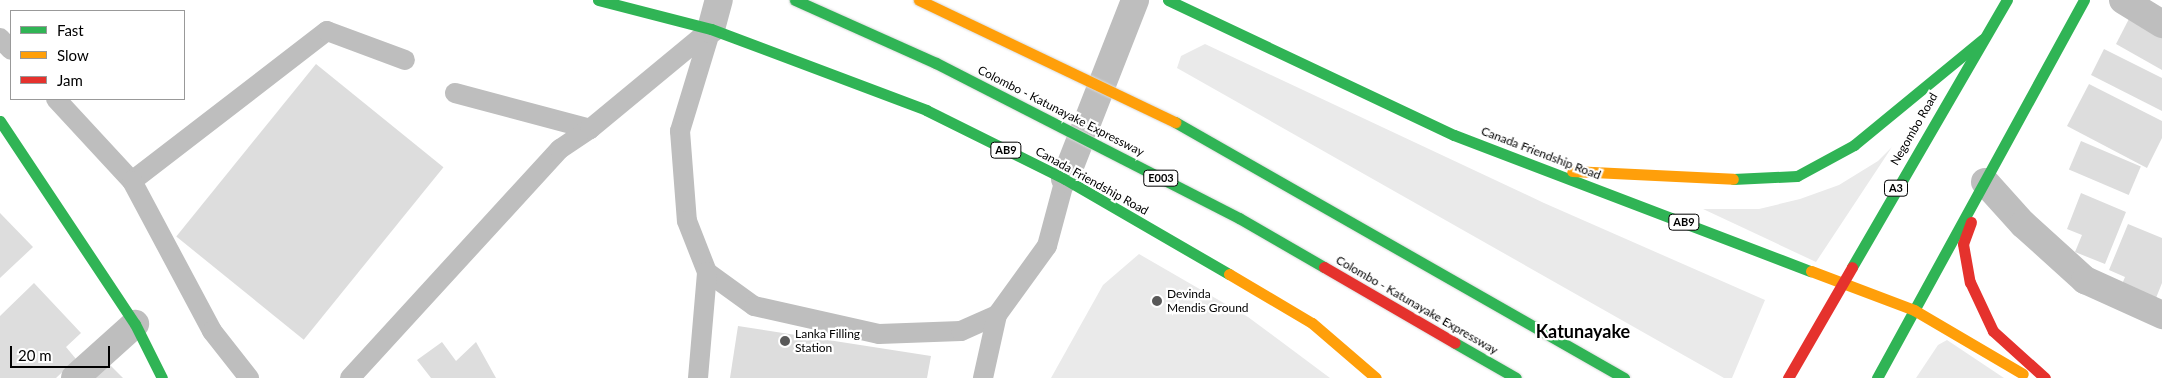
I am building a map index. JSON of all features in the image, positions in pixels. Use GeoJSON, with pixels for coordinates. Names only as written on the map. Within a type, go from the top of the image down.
{"type":"FeatureCollection","features":[{"type":"Feature","properties":{"kind":"main road","name":"Canada Friendship Road"},"geometry":{"type":"LineString","coordinates":[[598,0],[711,29],[926,110],[1065,180],[1312,323],[1376,378]]}},
{"type":"Feature","properties":{"kind":"main road","name":"Colombo - Katunayake Expressway"},"geometry":{"type":"LineString","coordinates":[[795,0],[936,63],[1239,218],[1516,378]]}},
{"type":"Feature","properties":{"kind":"main road"},"geometry":{"type":"LineString","coordinates":[[919,0],[1196,132],[1624,378]]}},
{"type":"Feature","properties":{"kind":"main road","name":"Canada Friendship Road"},"geometry":{"type":"LineString","coordinates":[[1168,0],[1454,135],[1842,281],[1914,310],[2029,378]]}},
{"type":"Feature","properties":{"kind":"main road","name":"Negombo Road"},"geometry":{"type":"LineString","coordinates":[[1788,378],[1842,281],[2007,0]]}},
{"type":"Feature","properties":{"kind":"main road"},"geometry":{"type":"LineString","coordinates":[[1877,378],[2084,0]]}},
{"type":"Feature","properties":{"kind":"main road"},"geometry":{"type":"LineString","coordinates":[[1454,135],[1571,171],[1740,179],[1797,176],[1854,145],[1983,39]]}},
{"type":"Feature","properties":{"kind":"main road"},"geometry":{"type":"LineString","coordinates":[[0,121],[134,324],[162,378]]}},
{"type":"Feature","properties":{"kind":"main road"},"geometry":{"type":"LineString","coordinates":[[1985,182],[1963,244],[1970,282],[1993,331],[2045,378]]}},
{"type":"Feature","properties":{"kind":"street"},"geometry":{"type":"LineString","coordinates":[[711,29],[719,0]]}},
{"type":"Feature","properties":{"kind":"street"},"geometry":{"type":"LineString","coordinates":[[1065,180],[1135,0]]}},
{"type":"Feature","properties":{"kind":"street"},"geometry":{"type":"LineString","coordinates":[[2123,0],[2162,24]]}},
{"type":"Feature","properties":{"kind":"street"},"geometry":{"type":"LineString","coordinates":[[1985,182],[2023,224],[2085,280],[2162,315]]}},
{"type":"Feature","properties":{"kind":"street"},"geometry":{"type":"LineString","coordinates":[[75,378],[134,324]]}},
{"type":"Feature","properties":{"kind":"lane"},"geometry":{"type":"LineString","coordinates":[[350,378],[560,149],[590,129],[711,29]]}},
{"type":"Feature","properties":{"kind":"lane"},"geometry":{"type":"LineString","coordinates":[[698,378],[707,272],[687,221],[680,131],[711,29]]}},
{"type":"Feature","properties":{"kind":"lane"},"geometry":{"type":"LineString","coordinates":[[132,181],[327,31],[405,60]]}},
{"type":"Feature","properties":{"kind":"lane"},"geometry":{"type":"LineString","coordinates":[[0,38],[10,49]]}},
{"type":"Feature","properties":{"kind":"lane"},"geometry":{"type":"LineString","coordinates":[[455,93],[590,129]]}},
{"type":"Feature","properties":{"kind":"lane"},"geometry":{"type":"LineString","coordinates":[[57,100],[132,181],[212,331],[249,378]]}},
{"type":"Feature","properties":{"kind":"lane"},"geometry":{"type":"LineString","coordinates":[[983,378],[997,315],[1047,246],[1065,180]]}},
{"type":"Feature","properties":{"kind":"lane"},"geometry":{"type":"LineString","coordinates":[[707,272],[754,306],[879,334],[961,331],[997,315]]}},
{"type":"Feature","properties":{"kind":"shaded area"},"geometry":{"type":"Polygon","coordinates":[[[1205,44],[1544,203],[1765,300],[1732,378],[1724,378],[1177,68],[1181,56],[1205,44]]]}},
{"type":"Feature","properties":{"kind":"shaded area"},"geometry":{"type":"Polygon","coordinates":[[[1892,147],[1816,262],[1703,209],[1759,209],[1800,199],[1839,185],[1878,161],[1892,147]]]}},
{"type":"Feature","properties":{"kind":"shaded area","name":"Devinda Mendis Ground"},"geometry":{"type":"Polygon","coordinates":[[[1139,254],[1248,317],[1330,378],[1051,378],[1103,285],[1139,254]]]}},
{"type":"Feature","properties":{"kind":"shaded area"},"geometry":{"type":"Polygon","coordinates":[[[1947,340],[2004,378],[1916,378],[1938,345],[1947,340]]]}},
{"type":"Feature","properties":{"kind":"building"},"geometry":{"type":"Polygon","coordinates":[[[2132,13],[2162,29],[2162,70],[2116,44],[2132,13]]]}},
{"type":"Feature","properties":{"kind":"building"},"geometry":{"type":"Polygon","coordinates":[[[2104,49],[2162,78],[2162,111],[2091,75],[2104,49]]]}},
{"type":"Feature","properties":{"kind":"building"},"geometry":{"type":"Polygon","coordinates":[[[316,64],[443,167],[304,340],[176,237],[316,64]]]}},
{"type":"Feature","properties":{"kind":"building"},"geometry":{"type":"Polygon","coordinates":[[[2089,84],[2162,121],[2162,138],[2147,168],[2067,126],[2089,84]]]}},
{"type":"Feature","properties":{"kind":"building"},"geometry":{"type":"Polygon","coordinates":[[[2081,141],[2141,166],[2129,195],[2069,170],[2081,141]]]}},
{"type":"Feature","properties":{"kind":"building"},"geometry":{"type":"Polygon","coordinates":[[[2081,193],[2126,212],[2105,264],[2075,252],[2082,235],[2067,229],[2081,193]]]}},
{"type":"Feature","properties":{"kind":"building"},"geometry":{"type":"Polygon","coordinates":[[[0,213],[33,247],[0,278],[0,213]]]}},
{"type":"Feature","properties":{"kind":"building"},"geometry":{"type":"Polygon","coordinates":[[[2128,224],[2162,238],[2162,283],[2154,303],[2120,289],[2125,277],[2109,270],[2128,224]]]}},
{"type":"Feature","properties":{"kind":"building"},"geometry":{"type":"Polygon","coordinates":[[[34,283],[81,333],[66,347],[76,359],[56,378],[0,378],[0,316],[34,283]]]}},
{"type":"Feature","properties":{"kind":"building","name":"Lanka Filling Station"},"geometry":{"type":"Polygon","coordinates":[[[738,326],[931,356],[927,378],[730,378],[738,326]]]}},
{"type":"Feature","properties":{"kind":"building"},"geometry":{"type":"Polygon","coordinates":[[[442,342],[456,361],[476,342],[496,378],[431,378],[417,360],[442,342]]]}},
{"type":"Feature","properties":{"kind":"building"},"geometry":{"type":"Polygon","coordinates":[[[109,364],[123,378],[94,378],[109,364]]]}},
{"type":"Feature","properties":{"kind":"traffic: fast"},"geometry":{"type":"LineString","coordinates":[[598,0],[711,29],[926,110],[1065,179],[1229,274]]}},
{"type":"Feature","properties":{"kind":"traffic: fast"},"geometry":{"type":"LineString","coordinates":[[795,0],[936,63],[1239,218],[1324,267]]}},
{"type":"Feature","properties":{"kind":"traffic: fast"},"geometry":{"type":"LineString","coordinates":[[1168,0],[1454,135],[1811,271]]}},
{"type":"Feature","properties":{"kind":"traffic: fast"},"geometry":{"type":"LineString","coordinates":[[1852,267],[2007,0]]}},
{"type":"Feature","properties":{"kind":"traffic: fast"},"geometry":{"type":"LineString","coordinates":[[1877,378],[2084,0]]}},
{"type":"Feature","properties":{"kind":"traffic: fast"},"geometry":{"type":"LineString","coordinates":[[1733,179],[1797,176],[1854,145],[1983,39]]}},
{"type":"Feature","properties":{"kind":"traffic: fast"},"geometry":{"type":"LineString","coordinates":[[0,121],[135,324],[162,378]]}},
{"type":"Feature","properties":{"kind":"traffic: fast"},"geometry":{"type":"LineString","coordinates":[[1175,122],[1624,378]]}},
{"type":"Feature","properties":{"kind":"traffic: fast"},"geometry":{"type":"LineString","coordinates":[[1455,343],[1516,378]]}},
{"type":"Feature","properties":{"kind":"traffic: slow"},"geometry":{"type":"LineString","coordinates":[[919,0],[1175,122]]}},
{"type":"Feature","properties":{"kind":"traffic: slow"},"geometry":{"type":"LineString","coordinates":[[1572,171],[1733,179]]}},
{"type":"Feature","properties":{"kind":"traffic: slow"},"geometry":{"type":"LineString","coordinates":[[1811,271],[1914,310]]}},
{"type":"Feature","properties":{"kind":"traffic: slow"},"geometry":{"type":"LineString","coordinates":[[1229,274],[1312,323],[1376,378]]}},
{"type":"Feature","properties":{"kind":"traffic: slow"},"geometry":{"type":"LineString","coordinates":[[1914,310],[2023,374]]}},
{"type":"Feature","properties":{"kind":"traffic: jam"},"geometry":{"type":"LineString","coordinates":[[1971,222],[1963,244],[1970,282],[1993,331],[2045,378]]}},
{"type":"Feature","properties":{"kind":"traffic: jam"},"geometry":{"type":"LineString","coordinates":[[1324,267],[1455,343]]}},
{"type":"Feature","properties":{"kind":"traffic: jam"},"geometry":{"type":"LineString","coordinates":[[1788,378],[1852,267]]}},
{"type":"Feature","properties":{"kind":"place","name":"Devinda Mendis Ground"},"geometry":{"type":"Point","coordinates":[1157,301]}},
{"type":"Feature","properties":{"kind":"place","name":"Lanka Filling Station"},"geometry":{"type":"Point","coordinates":[785,341]}},
{"type":"Feature","properties":{"kind":"district","name":"Katunayake"},"geometry":{"type":"Point","coordinates":[1583,331]}}]}
